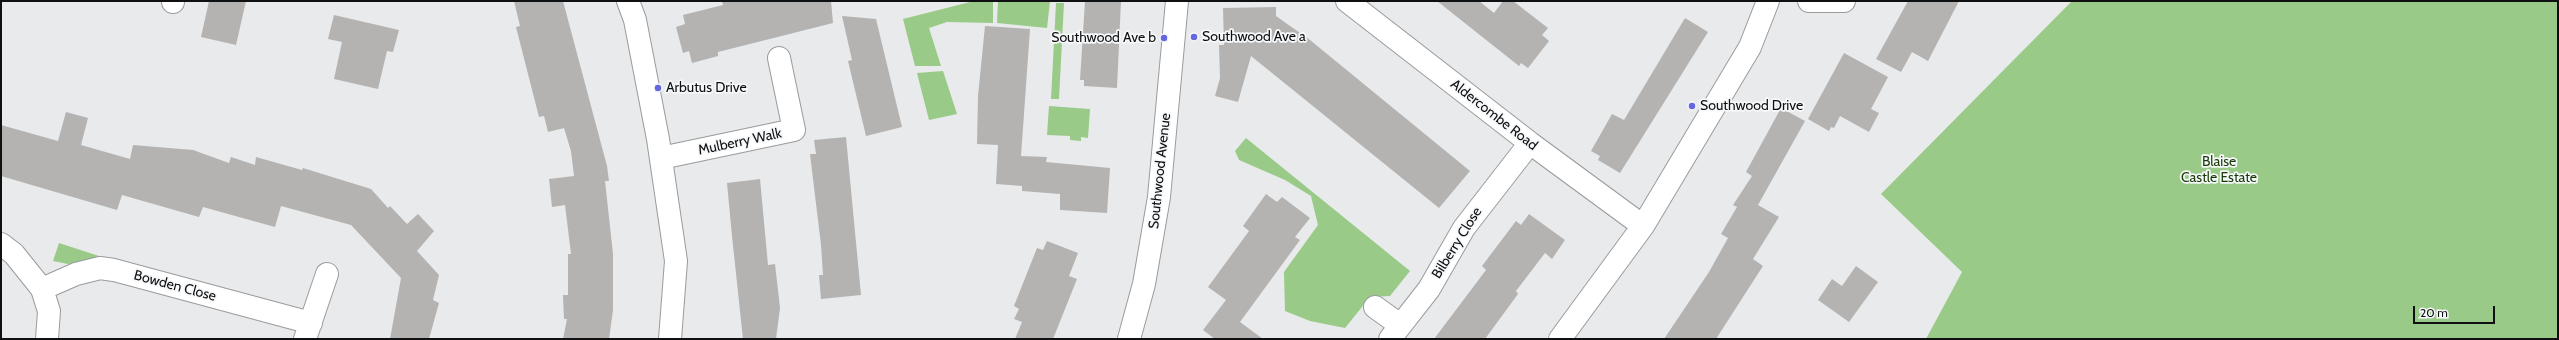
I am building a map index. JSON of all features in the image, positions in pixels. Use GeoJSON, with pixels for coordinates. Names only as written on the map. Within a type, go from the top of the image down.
{"type":"FeatureCollection","features":[{"type":"Feature","properties":{"kind":"street"},"geometry":{"type":"LineString","coordinates":[[628,1],[635,20],[661,158],[676,261],[670,339]]}},
{"type":"Feature","properties":{"kind":"street","name":"Southwood Avenue"},"geometry":{"type":"LineString","coordinates":[[1129,339],[1144,284],[1159,197],[1177,1]]}},
{"type":"Feature","properties":{"kind":"street","name":"Aldercombe Road"},"geometry":{"type":"LineString","coordinates":[[1347,1],[1530,143],[1643,226]]}},
{"type":"Feature","properties":{"kind":"street"},"geometry":{"type":"LineString","coordinates":[[1560,339],[1643,226],[1750,47],[1768,1]]}},
{"type":"Feature","properties":{"kind":"street"},"geometry":{"type":"LineString","coordinates":[[1809,1],[1844,1]]}},
{"type":"Feature","properties":{"kind":"street","name":"Mulberry Walk"},"geometry":{"type":"LineString","coordinates":[[661,158],[794,130],[779,58]]}},
{"type":"Feature","properties":{"kind":"street","name":"Bilberry Close"},"geometry":{"type":"LineString","coordinates":[[1375,308],[1395,332],[1429,289],[1464,228],[1530,143]]}},
{"type":"Feature","properties":{"kind":"street"},"geometry":{"type":"LineString","coordinates":[[1,244],[14,254],[42,289],[49,311],[47,339]]}},
{"type":"Feature","properties":{"kind":"street","name":"Bowden Close"},"geometry":{"type":"LineString","coordinates":[[42,289],[76,274],[100,268],[114,270],[308,331],[328,274]]}},
{"type":"Feature","properties":{"kind":"green space"},"geometry":{"type":"Polygon","coordinates":[[[974,1],[993,1],[993,23],[947,22],[929,28],[941,66],[915,66],[903,19],[974,1]]]}},
{"type":"Feature","properties":{"kind":"green space"},"geometry":{"type":"Polygon","coordinates":[[[998,1],[1050,1],[1047,28],[997,23],[998,1]]]}},
{"type":"Feature","properties":{"kind":"green space","name":"Blaise Castle Estate"},"geometry":{"type":"Polygon","coordinates":[[[2072,1],[2558,1],[2558,339],[1926,339],[1962,272],[1881,194],[2072,1]]]}},
{"type":"Feature","properties":{"kind":"green space"},"geometry":{"type":"Polygon","coordinates":[[[1056,3],[1064,3],[1059,99],[1051,99],[1056,3]]]}},
{"type":"Feature","properties":{"kind":"green space"},"geometry":{"type":"Polygon","coordinates":[[[943,71],[957,114],[929,120],[917,73],[943,71]]]}},
{"type":"Feature","properties":{"kind":"green space"},"geometry":{"type":"Polygon","coordinates":[[[1049,106],[1090,109],[1088,138],[1081,137],[1081,141],[1070,140],[1070,136],[1047,135],[1049,106]]]}},
{"type":"Feature","properties":{"kind":"green space"},"geometry":{"type":"Polygon","coordinates":[[[1246,138],[1410,271],[1390,296],[1370,297],[1345,328],[1310,321],[1285,311],[1284,272],[1318,225],[1311,196],[1285,180],[1239,160],[1235,151],[1246,138]]]}},
{"type":"Feature","properties":{"kind":"green space"},"geometry":{"type":"Polygon","coordinates":[[[59,243],[99,256],[80,263],[68,264],[53,261],[59,243]]]}},
{"type":"Feature","properties":{"kind":"building"},"geometry":{"type":"Polygon","coordinates":[[[209,1],[246,1],[236,45],[201,37],[209,1]]]}},
{"type":"Feature","properties":{"kind":"building"},"geometry":{"type":"Polygon","coordinates":[[[514,1],[563,1],[607,166],[609,181],[605,181],[613,254],[613,310],[609,339],[563,339],[567,319],[564,319],[563,295],[568,295],[568,254],[571,254],[565,205],[552,207],[549,179],[574,176],[571,151],[564,128],[548,132],[544,116],[539,117],[516,27],[520,26],[514,1]]]}},
{"type":"Feature","properties":{"kind":"building"},"geometry":{"type":"Polygon","coordinates":[[[722,1],[831,1],[833,23],[718,52],[718,56],[692,63],[689,51],[683,53],[676,27],[685,24],[683,15],[723,5],[722,1]]]}},
{"type":"Feature","properties":{"kind":"building"},"geometry":{"type":"Polygon","coordinates":[[[1085,1],[1121,1],[1117,88],[1084,86],[1084,80],[1080,80],[1085,1]]]}},
{"type":"Feature","properties":{"kind":"building"},"geometry":{"type":"Polygon","coordinates":[[[1437,1],[1479,1],[1494,13],[1503,1],[1513,1],[1548,28],[1542,35],[1549,41],[1528,68],[1521,63],[1519,66],[1437,1]]]}},
{"type":"Feature","properties":{"kind":"building"},"geometry":{"type":"Polygon","coordinates":[[[1908,1],[1959,1],[1928,61],[1912,52],[1901,72],[1876,59],[1908,1]]]}},
{"type":"Feature","properties":{"kind":"building"},"geometry":{"type":"Polygon","coordinates":[[[1276,7],[1276,16],[1310,40],[1470,171],[1439,208],[1251,56],[1238,102],[1215,96],[1220,78],[1219,45],[1224,45],[1223,8],[1276,7]]]}},
{"type":"Feature","properties":{"kind":"building"},"geometry":{"type":"Polygon","coordinates":[[[334,15],[399,30],[393,52],[387,51],[378,89],[334,79],[342,42],[328,39],[334,15]]]}},
{"type":"Feature","properties":{"kind":"building"},"geometry":{"type":"Polygon","coordinates":[[[842,16],[876,19],[902,127],[866,136],[848,61],[852,60],[842,16]]]}},
{"type":"Feature","properties":{"kind":"building"},"geometry":{"type":"Polygon","coordinates":[[[1685,18],[1708,32],[1620,173],[1598,160],[1600,156],[1591,151],[1612,114],[1624,120],[1685,18]]]}},
{"type":"Feature","properties":{"kind":"building"},"geometry":{"type":"Polygon","coordinates":[[[985,26],[1030,29],[1021,156],[1047,157],[1046,162],[1110,168],[1107,213],[1060,210],[1060,194],[1022,191],[1022,186],[996,184],[998,145],[977,144],[978,96],[985,26]]]}},
{"type":"Feature","properties":{"kind":"building"},"geometry":{"type":"Polygon","coordinates":[[[1844,53],[1888,77],[1871,109],[1879,113],[1869,132],[1840,116],[1834,128],[1831,127],[1829,131],[1808,119],[1844,53]]]}},
{"type":"Feature","properties":{"kind":"building"},"geometry":{"type":"Polygon","coordinates":[[[1781,108],[1805,121],[1758,205],[1779,217],[1753,259],[1763,266],[1716,339],[1664,339],[1709,272],[1728,238],[1721,234],[1737,207],[1733,205],[1752,176],[1746,172],[1781,108]]]}},
{"type":"Feature","properties":{"kind":"building"},"geometry":{"type":"Polygon","coordinates":[[[66,112],[88,118],[81,145],[130,159],[133,145],[193,150],[229,163],[231,157],[255,165],[256,157],[302,170],[303,168],[371,189],[388,208],[390,206],[407,224],[418,214],[434,231],[417,251],[439,275],[433,300],[439,303],[429,339],[390,339],[401,278],[351,225],[281,206],[275,227],[203,207],[199,217],[122,195],[117,210],[1,176],[1,125],[58,141],[66,112]]]}},
{"type":"Feature","properties":{"kind":"building"},"geometry":{"type":"Polygon","coordinates":[[[846,137],[861,295],[821,299],[819,275],[823,275],[821,245],[810,154],[816,154],[814,140],[846,137]]]}},
{"type":"Feature","properties":{"kind":"building"},"geometry":{"type":"Polygon","coordinates":[[[760,179],[768,265],[775,264],[780,308],[776,339],[743,339],[727,183],[760,179]]]}},
{"type":"Feature","properties":{"kind":"building"},"geometry":{"type":"Polygon","coordinates":[[[1266,194],[1277,202],[1282,197],[1310,218],[1295,237],[1300,240],[1240,322],[1263,339],[1215,339],[1203,330],[1226,300],[1208,287],[1249,231],[1243,226],[1266,194]]]}},
{"type":"Feature","properties":{"kind":"building"},"geometry":{"type":"Polygon","coordinates":[[[1529,214],[1565,240],[1552,259],[1545,253],[1516,291],[1518,294],[1485,339],[1434,339],[1486,270],[1482,266],[1516,221],[1521,225],[1529,214]]]}},
{"type":"Feature","properties":{"kind":"building"},"geometry":{"type":"Polygon","coordinates":[[[1047,241],[1078,253],[1069,276],[1077,279],[1053,339],[1015,339],[1022,322],[1014,319],[1019,309],[1014,306],[1037,248],[1043,250],[1047,241]]]}},
{"type":"Feature","properties":{"kind":"building"},"geometry":{"type":"Polygon","coordinates":[[[1856,266],[1878,282],[1849,322],[1818,300],[1832,279],[1842,286],[1856,266]]]}},
{"type":"Feature","properties":{"kind":"place","name":"Southwood Ave a"},"geometry":{"type":"Point","coordinates":[1194,37]}},
{"type":"Feature","properties":{"kind":"place","name":"Southwood Ave b"},"geometry":{"type":"Point","coordinates":[1164,38]}},
{"type":"Feature","properties":{"kind":"place","name":"Arbutus Drive"},"geometry":{"type":"Point","coordinates":[658,88]}},
{"type":"Feature","properties":{"kind":"place","name":"Southwood Drive"},"geometry":{"type":"Point","coordinates":[1692,106]}}]}
